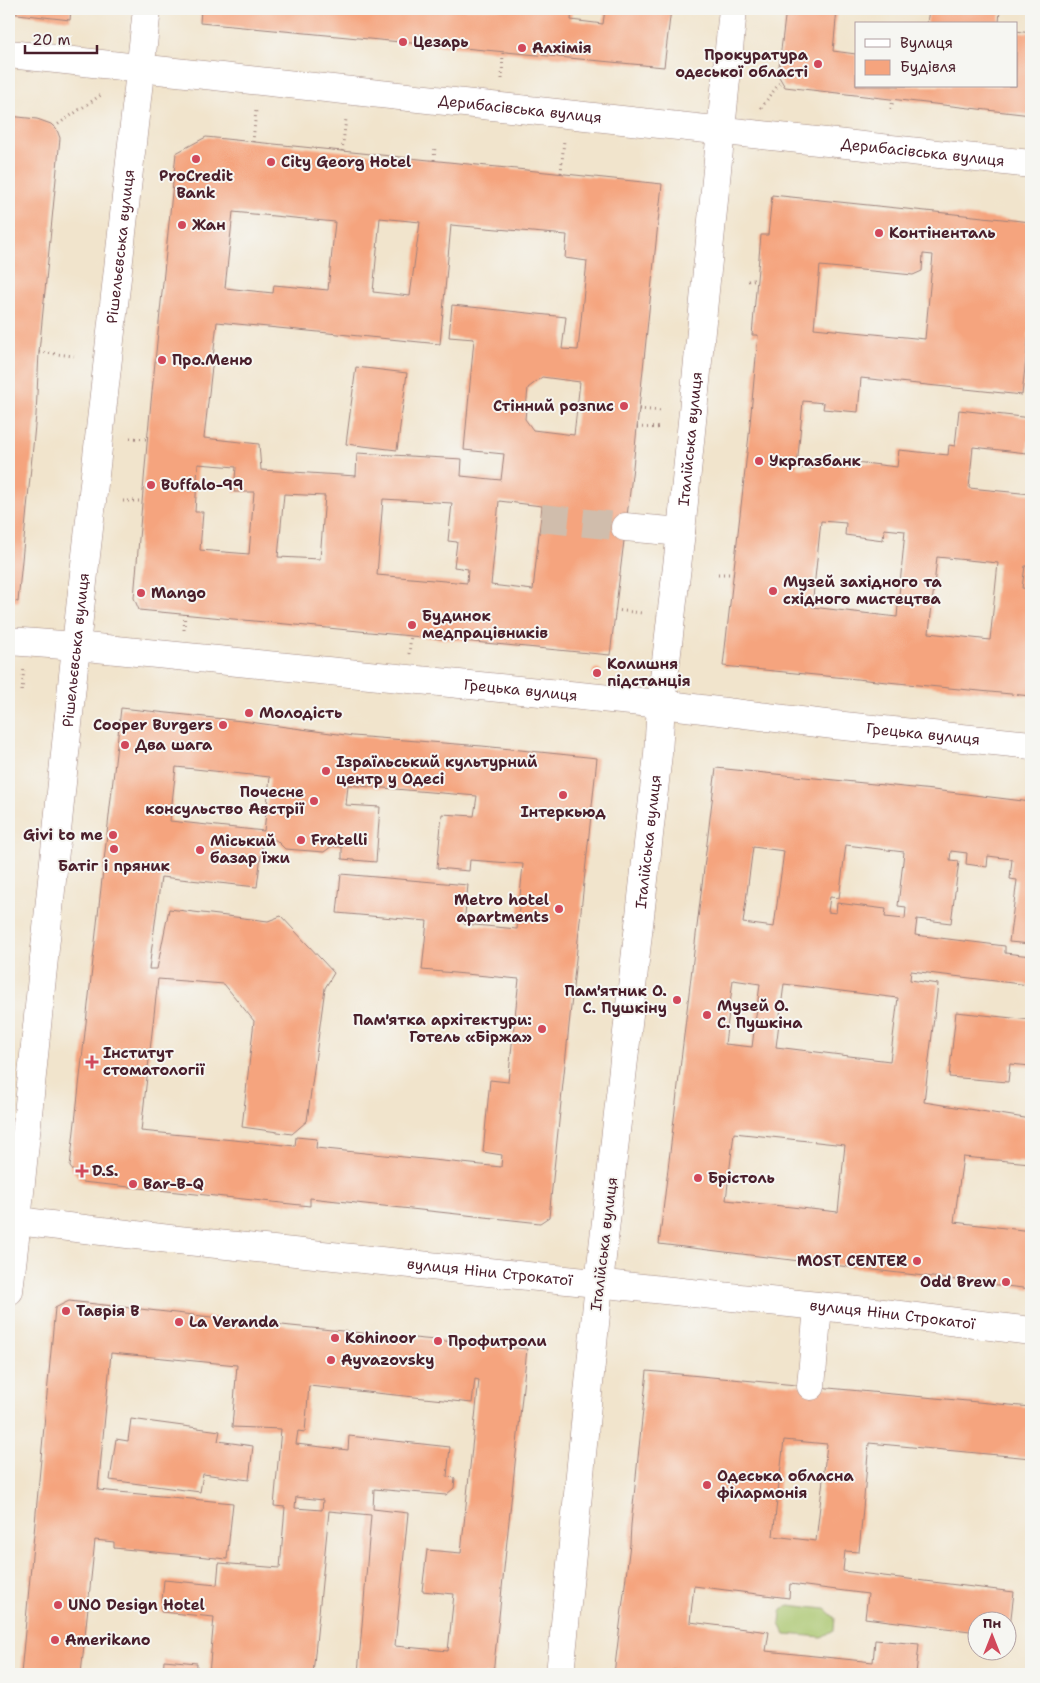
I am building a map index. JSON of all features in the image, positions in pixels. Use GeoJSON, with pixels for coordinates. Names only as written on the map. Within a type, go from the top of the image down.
{"type":"FeatureCollection","features":[{"type":"Feature","properties":{"kind":"street","name":"Рішельєвська вулиця"},"geometry":{"type":"LineString","coordinates":[[9,1291],[13,1221],[147,9]]}},
{"type":"Feature","properties":{"kind":"street","name":"Італійська вулиця"},"geometry":{"type":"LineString","coordinates":[[560,1674],[599,1284],[658,754],[661,704],[681,532],[733,9]]}},
{"type":"Feature","properties":{"kind":"street","name":"Дерибасівська вулиця"},"geometry":{"type":"LineString","coordinates":[[9,54],[1031,164]]}},
{"type":"Feature","properties":{"kind":"street"},"geometry":{"type":"LineString","coordinates":[[626,527],[681,532]]}},
{"type":"Feature","properties":{"kind":"street","name":"Грецька вулиця"},"geometry":{"type":"LineString","coordinates":[[9,641],[661,704],[834,725],[1031,745]]}},
{"type":"Feature","properties":{"kind":"street","name":"вулиця Ніни Строкатої"},"geometry":{"type":"LineString","coordinates":[[13,1221],[867,1311],[1031,1331]]}},
{"type":"Feature","properties":{"kind":"street"},"geometry":{"type":"LineString","coordinates":[[811,1386],[818,1306]]}},
{"type":"Feature","properties":{"kind":"path"},"geometry":{"type":"LineString","coordinates":[[502,79],[503,52]]}},
{"type":"Feature","properties":{"kind":"path"},"geometry":{"type":"LineString","coordinates":[[761,108],[782,81]]}},
{"type":"Feature","properties":{"kind":"path"},"geometry":{"type":"LineString","coordinates":[[54,126],[101,95]]}},
{"type":"Feature","properties":{"kind":"path"},"geometry":{"type":"LineString","coordinates":[[891,109],[893,100]]}},
{"type":"Feature","properties":{"kind":"path"},"geometry":{"type":"LineString","coordinates":[[253,142],[256,110]]}},
{"type":"Feature","properties":{"kind":"path"},"geometry":{"type":"LineString","coordinates":[[342,151],[346,119]]}},
{"type":"Feature","properties":{"kind":"path"},"geometry":{"type":"LineString","coordinates":[[561,173],[564,140]]}},
{"type":"Feature","properties":{"kind":"path"},"geometry":{"type":"LineString","coordinates":[[434,160],[436,146]]}},
{"type":"Feature","properties":{"kind":"path"},"geometry":{"type":"LineString","coordinates":[[748,281],[757,279]]}},
{"type":"Feature","properties":{"kind":"path"},"geometry":{"type":"LineString","coordinates":[[39,352],[74,356]]}},
{"type":"Feature","properties":{"kind":"path"},"geometry":{"type":"LineString","coordinates":[[639,409],[663,411]]}},
{"type":"Feature","properties":{"kind":"path"},"geometry":{"type":"LineString","coordinates":[[637,427],[662,428]]}},
{"type":"Feature","properties":{"kind":"path"},"geometry":{"type":"LineString","coordinates":[[130,438],[147,440]]}},
{"type":"Feature","properties":{"kind":"path"},"geometry":{"type":"LineString","coordinates":[[123,501],[142,501]]}},
{"type":"Feature","properties":{"kind":"path"},"geometry":{"type":"LineString","coordinates":[[718,574],[734,574]]}},
{"type":"Feature","properties":{"kind":"path"},"geometry":{"type":"LineString","coordinates":[[616,610],[642,612]]}},
{"type":"Feature","properties":{"kind":"path"},"geometry":{"type":"LineString","coordinates":[[184,631],[185,613]]}},
{"type":"Feature","properties":{"kind":"path"},"geometry":{"type":"LineString","coordinates":[[409,654],[411,636]]}},
{"type":"Feature","properties":{"kind":"green space"},"geometry":{"type":"Polygon","coordinates":[[[789,1605],[825,1609],[835,1618],[834,1630],[822,1637],[785,1634],[780,1624],[781,1611],[789,1605]]]}},
{"type":"Feature","properties":{"kind":"building"},"geometry":{"type":"Polygon","coordinates":[[[9,9],[71,9],[70,20],[9,13],[9,9]]]}},
{"type":"Feature","properties":{"kind":"building"},"geometry":{"type":"Polygon","coordinates":[[[201,9],[572,9],[571,20],[603,24],[605,9],[671,9],[664,67],[200,23],[201,9]]]}},
{"type":"Feature","properties":{"kind":"building","name":"Прокуратура одеської області"},"geometry":{"type":"Polygon","coordinates":[[[786,9],[837,9],[833,51],[855,54],[855,88],[1018,88],[1018,31],[1031,33],[1031,115],[785,87],[778,75],[786,9]]]}},
{"type":"Feature","properties":{"kind":"building"},"geometry":{"type":"Polygon","coordinates":[[[929,9],[1000,9],[999,22],[927,22],[929,9]]]}},
{"type":"Feature","properties":{"kind":"building"},"geometry":{"type":"Polygon","coordinates":[[[9,116],[37,119],[51,124],[57,130],[60,138],[39,352],[36,415],[18,602],[9,600],[9,116]]]}},
{"type":"Feature","properties":{"kind":"building"},"geometry":{"type":"Polygon","coordinates":[[[206,137],[662,184],[633,467],[610,655],[139,610],[134,598],[148,432],[176,153],[206,137]],[[233,212],[225,288],[273,293],[274,285],[328,290],[335,222],[233,212]],[[380,218],[373,292],[410,296],[420,222],[380,218]],[[451,225],[440,344],[217,322],[204,438],[259,444],[261,470],[356,476],[357,453],[462,459],[461,476],[501,480],[504,454],[464,450],[474,339],[449,337],[452,305],[566,317],[562,349],[578,350],[587,261],[565,258],[567,235],[451,225]],[[542,377],[528,388],[525,419],[533,430],[574,435],[580,382],[542,377]],[[198,464],[195,512],[203,512],[200,550],[249,554],[254,492],[234,492],[236,467],[198,464]],[[284,494],[278,557],[320,559],[325,496],[284,494]],[[383,499],[377,575],[467,583],[468,569],[454,567],[457,542],[448,541],[452,503],[383,499]],[[499,501],[491,585],[533,590],[542,506],[499,501]]]}},
{"type":"Feature","properties":{"kind":"building"},"geometry":{"type":"Polygon","coordinates":[[[772,195],[1031,222],[1031,313],[1022,395],[861,378],[858,412],[823,409],[824,403],[803,401],[797,468],[813,469],[814,457],[897,467],[899,450],[948,455],[949,445],[955,446],[959,410],[1031,418],[1027,453],[973,447],[969,488],[1031,494],[1031,566],[1025,566],[1022,588],[1031,589],[1031,696],[723,666],[749,435],[758,335],[752,335],[761,235],[768,235],[772,195]],[[923,254],[922,271],[913,275],[820,266],[814,328],[925,339],[933,255],[923,254]],[[821,521],[812,607],[897,617],[905,531],[884,529],[883,540],[845,535],[846,523],[821,521]],[[937,557],[929,633],[990,640],[998,563],[937,557]]]}},
{"type":"Feature","properties":{"kind":"building"},"geometry":{"type":"Polygon","coordinates":[[[356,367],[407,373],[397,450],[346,444],[356,367]]]}},
{"type":"Feature","properties":{"kind":"building","name":"Колишня підстанція"},"geometry":{"type":"Polygon","coordinates":[[[597,668],[602,673],[597,678],[592,673],[597,668]]]}},
{"type":"Feature","properties":{"kind":"building"},"geometry":{"type":"Polygon","coordinates":[[[121,708],[242,721],[353,736],[482,746],[597,758],[549,1217],[540,1223],[310,1198],[310,1206],[82,1182],[70,1167],[121,708]],[[176,767],[170,821],[264,831],[270,777],[176,767]],[[348,785],[346,805],[380,807],[376,862],[342,859],[342,847],[332,846],[324,852],[285,849],[276,840],[263,839],[257,887],[161,877],[149,969],[157,969],[169,909],[268,921],[281,916],[334,973],[325,988],[307,1121],[292,1134],[242,1127],[254,1021],[224,984],[158,979],[141,1131],[295,1146],[296,1137],[317,1139],[316,1148],[501,1167],[502,1155],[483,1152],[490,1080],[508,1082],[519,979],[422,970],[427,921],[337,913],[341,874],[468,885],[464,924],[517,929],[523,864],[470,860],[469,871],[437,868],[442,814],[474,816],[477,796],[348,785]]]}},
{"type":"Feature","properties":{"kind":"building"},"geometry":{"type":"Polygon","coordinates":[[[716,768],[1031,802],[1031,944],[1009,942],[1017,880],[1010,879],[1012,859],[988,856],[987,867],[966,864],[967,853],[951,851],[950,860],[959,861],[951,923],[917,919],[915,935],[1005,946],[1005,953],[1031,956],[1029,985],[911,971],[910,980],[938,984],[924,1102],[1031,1119],[1031,1163],[963,1157],[954,1222],[1031,1231],[1031,1289],[659,1244],[716,768]],[[846,845],[839,898],[830,897],[828,912],[836,913],[837,903],[886,909],[885,917],[905,919],[906,907],[898,906],[904,852],[846,845]],[[753,847],[743,923],[774,927],[784,851],[753,847]],[[733,980],[725,1044],[752,1047],[760,984],[733,980]],[[784,984],[776,1047],[890,1061],[898,998],[784,984]],[[734,1133],[726,1200],[838,1212],[845,1145],[734,1133]]]}},
{"type":"Feature","properties":{"kind":"building"},"geometry":{"type":"Polygon","coordinates":[[[956,1012],[1031,1020],[1031,1066],[1010,1064],[1008,1082],[949,1077],[956,1012]]]}},
{"type":"Feature","properties":{"kind":"building"},"geometry":{"type":"Polygon","coordinates":[[[69,1301],[291,1326],[527,1349],[493,1674],[358,1674],[371,1515],[329,1511],[313,1674],[209,1674],[214,1617],[161,1612],[164,1580],[217,1585],[219,1563],[280,1568],[285,1507],[274,1506],[281,1429],[232,1427],[237,1365],[111,1353],[98,1490],[233,1503],[227,1559],[114,1548],[114,1542],[95,1540],[81,1674],[21,1674],[55,1308],[69,1301]],[[475,1379],[472,1403],[309,1386],[305,1432],[298,1431],[296,1444],[348,1450],[349,1436],[450,1447],[447,1477],[455,1478],[454,1488],[446,1495],[374,1489],[373,1509],[408,1513],[395,1646],[448,1651],[454,1594],[422,1591],[427,1550],[461,1553],[479,1380],[475,1379]],[[296,1497],[295,1508],[322,1510],[323,1500],[296,1497]]]}},
{"type":"Feature","properties":{"kind":"building"},"geometry":{"type":"Polygon","coordinates":[[[647,1371],[1031,1407],[1031,1458],[869,1443],[859,1552],[845,1551],[843,1571],[1014,1592],[1012,1610],[968,1610],[968,1631],[865,1618],[868,1594],[790,1584],[789,1598],[694,1586],[690,1622],[769,1632],[766,1651],[873,1662],[875,1640],[919,1644],[916,1674],[710,1674],[673,1670],[672,1674],[614,1674],[630,1544],[647,1371]],[[784,1440],[773,1536],[816,1541],[827,1444],[784,1440]]]}},
{"type":"Feature","properties":{"kind":"building"},"geometry":{"type":"Polygon","coordinates":[[[131,1419],[220,1431],[218,1441],[253,1446],[249,1480],[203,1474],[200,1492],[110,1480],[116,1439],[128,1441],[131,1419]]]}},
{"type":"Feature","properties":{"kind":"building"},"geometry":{"type":"Polygon","coordinates":[[[164,1660],[197,1663],[196,1674],[163,1674],[164,1660]]]}},
{"type":"Feature","properties":{"kind":"tunnel"},"geometry":{"type":"LineString","coordinates":[[541,518],[625,527]]}},
{"type":"Feature","properties":{"kind":"place","name":"Цезарь"},"geometry":{"type":"Point","coordinates":[403,42]}},
{"type":"Feature","properties":{"kind":"place","name":"Алхімія"},"geometry":{"type":"Point","coordinates":[522,48]}},
{"type":"Feature","properties":{"kind":"place","name":"Прокуратура одеської області"},"geometry":{"type":"Point","coordinates":[818,64]}},
{"type":"Feature","properties":{"kind":"place","name":"ProCredit Bank"},"geometry":{"type":"Point","coordinates":[196,159]}},
{"type":"Feature","properties":{"kind":"place","name":"City Georg Hotel"},"geometry":{"type":"Point","coordinates":[271,162]}},
{"type":"Feature","properties":{"kind":"place","name":"Жан"},"geometry":{"type":"Point","coordinates":[182,225]}},
{"type":"Feature","properties":{"kind":"place","name":"Контіненталь"},"geometry":{"type":"Point","coordinates":[879,233]}},
{"type":"Feature","properties":{"kind":"place","name":"Про.Меню"},"geometry":{"type":"Point","coordinates":[162,360]}},
{"type":"Feature","properties":{"kind":"place","name":"Стінний розпис"},"geometry":{"type":"Point","coordinates":[624,406]}},
{"type":"Feature","properties":{"kind":"place","name":"Укргазбанк"},"geometry":{"type":"Point","coordinates":[759,461]}},
{"type":"Feature","properties":{"kind":"place","name":"Buffalo-99"},"geometry":{"type":"Point","coordinates":[151,485]}},
{"type":"Feature","properties":{"kind":"place","name":"Музей західного та східного мистецтва"},"geometry":{"type":"Point","coordinates":[773,591]}},
{"type":"Feature","properties":{"kind":"place","name":"Mango"},"geometry":{"type":"Point","coordinates":[141,593]}},
{"type":"Feature","properties":{"kind":"place","name":"Будинок медпрацівників"},"geometry":{"type":"Point","coordinates":[412,625]}},
{"type":"Feature","properties":{"kind":"place","name":"Колишня підстанція"},"geometry":{"type":"Point","coordinates":[597,673]}},
{"type":"Feature","properties":{"kind":"place","name":"Молодість"},"geometry":{"type":"Point","coordinates":[249,713]}},
{"type":"Feature","properties":{"kind":"place","name":"Cooper Burgers"},"geometry":{"type":"Point","coordinates":[223,725]}},
{"type":"Feature","properties":{"kind":"place","name":"Два шага"},"geometry":{"type":"Point","coordinates":[125,745]}},
{"type":"Feature","properties":{"kind":"place","name":"Ізраїльський культурний центр у Одесі"},"geometry":{"type":"Point","coordinates":[326,771]}},
{"type":"Feature","properties":{"kind":"place","name":"Інтеркьюд"},"geometry":{"type":"Point","coordinates":[563,795]}},
{"type":"Feature","properties":{"kind":"place","name":"Почесне консульство Австрії"},"geometry":{"type":"Point","coordinates":[314,801]}},
{"type":"Feature","properties":{"kind":"place","name":"Givi to me"},"geometry":{"type":"Point","coordinates":[113,835]}},
{"type":"Feature","properties":{"kind":"place","name":"Fratelli"},"geometry":{"type":"Point","coordinates":[301,840]}},
{"type":"Feature","properties":{"kind":"place","name":"Батіг і пряник"},"geometry":{"type":"Point","coordinates":[114,849]}},
{"type":"Feature","properties":{"kind":"place","name":"Міський базар їжи"},"geometry":{"type":"Point","coordinates":[200,850]}},
{"type":"Feature","properties":{"kind":"place","name":"Metro hotel apartments"},"geometry":{"type":"Point","coordinates":[559,909]}},
{"type":"Feature","properties":{"kind":"place","name":"Пам'ятник О. С. Пушкіну"},"geometry":{"type":"Point","coordinates":[677,1000]}},
{"type":"Feature","properties":{"kind":"place","name":"Музей О. С. Пушкіна"},"geometry":{"type":"Point","coordinates":[707,1015]}},
{"type":"Feature","properties":{"kind":"place","name":"Пам'ятка архітектури: Готель «Біржа»"},"geometry":{"type":"Point","coordinates":[542,1029]}},
{"type":"Feature","properties":{"kind":"place","name":"Інститут стоматології"},"geometry":{"type":"Point","coordinates":[92,1062]}},
{"type":"Feature","properties":{"kind":"place","name":"D.S."},"geometry":{"type":"Point","coordinates":[82,1171]}},
{"type":"Feature","properties":{"kind":"place","name":"Брістоль"},"geometry":{"type":"Point","coordinates":[698,1178]}},
{"type":"Feature","properties":{"kind":"place","name":"Bar-B-Q"},"geometry":{"type":"Point","coordinates":[133,1184]}},
{"type":"Feature","properties":{"kind":"place","name":"MOST CENTER"},"geometry":{"type":"Point","coordinates":[917,1261]}},
{"type":"Feature","properties":{"kind":"place","name":"Odd Brew"},"geometry":{"type":"Point","coordinates":[1006,1282]}},
{"type":"Feature","properties":{"kind":"place","name":"Таврія В"},"geometry":{"type":"Point","coordinates":[66,1311]}},
{"type":"Feature","properties":{"kind":"place","name":"La Veranda"},"geometry":{"type":"Point","coordinates":[179,1322]}},
{"type":"Feature","properties":{"kind":"place","name":"Kohinoor"},"geometry":{"type":"Point","coordinates":[335,1338]}},
{"type":"Feature","properties":{"kind":"place","name":"Профитроли"},"geometry":{"type":"Point","coordinates":[438,1341]}},
{"type":"Feature","properties":{"kind":"place","name":"Ayvazovsky"},"geometry":{"type":"Point","coordinates":[331,1360]}},
{"type":"Feature","properties":{"kind":"place","name":"Одеська обласна філармонія"},"geometry":{"type":"Point","coordinates":[707,1485]}},
{"type":"Feature","properties":{"kind":"place","name":"UNO Design Hotel"},"geometry":{"type":"Point","coordinates":[58,1605]}},
{"type":"Feature","properties":{"kind":"place","name":"Amerikano"},"geometry":{"type":"Point","coordinates":[55,1640]}}]}
